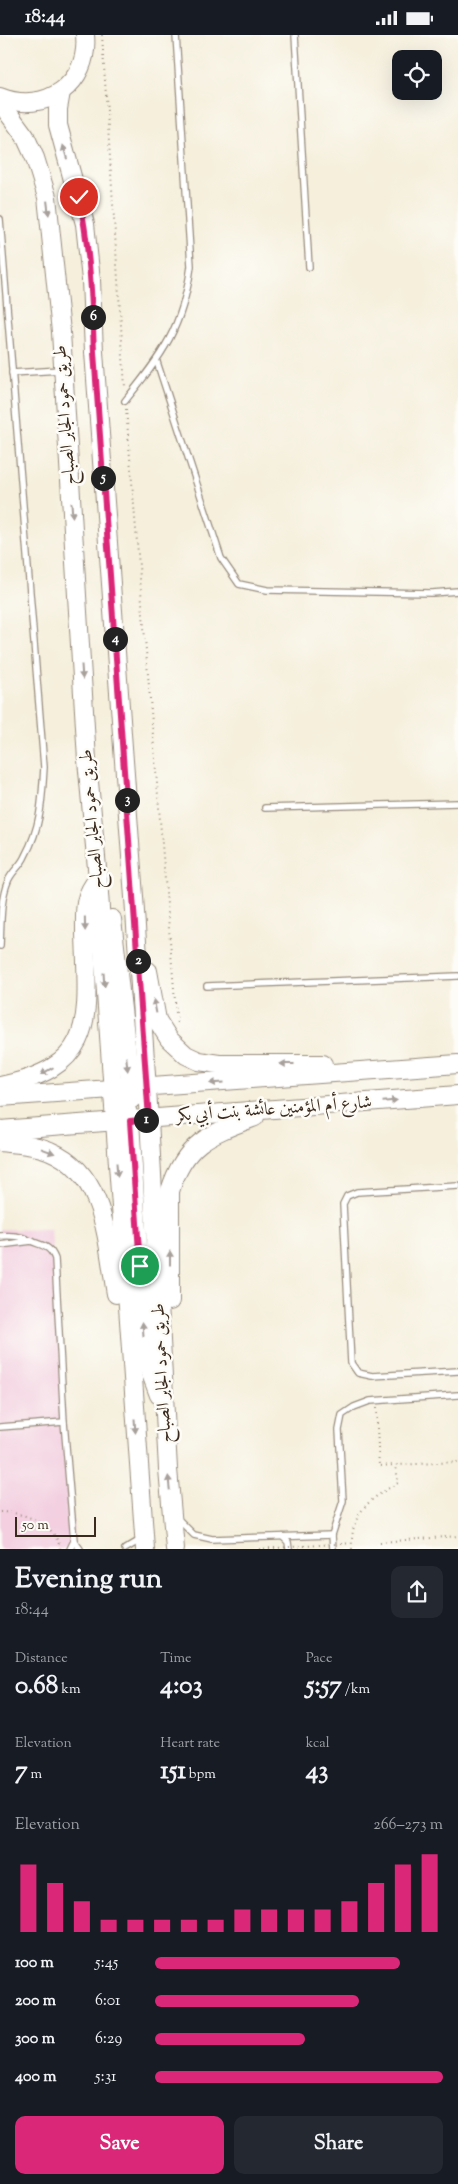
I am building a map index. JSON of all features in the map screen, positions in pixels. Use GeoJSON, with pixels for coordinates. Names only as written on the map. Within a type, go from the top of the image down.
{"type":"FeatureCollection","features":[{"type":"Feature","properties":{"kind":"main road"},"geometry":{"type":"LineString","coordinates":[[0,97],[12,102],[29,103],[45,100],[61,92],[81,68],[85,53],[85,35]]}},
{"type":"Feature","properties":{"kind":"main road","name":"طريق حمود الجابر الصباح"},"geometry":{"type":"LineString","coordinates":[[61,92],[58,125],[85,224],[91,280],[94,352],[134,897],[138,1088]]}},
{"type":"Feature","properties":{"kind":"main road","name":"طريق حمود الجابر الصباح"},"geometry":{"type":"LineString","coordinates":[[0,102],[25,136],[35,158],[47,197],[63,370],[87,760],[98,879],[111,1090]]}},
{"type":"Feature","properties":{"kind":"main road"},"geometry":{"type":"LineString","coordinates":[[0,1086],[40,1075],[55,1066],[71,1053],[81,1033],[87,1013],[86,898],[89,889],[98,879],[110,904],[138,1088],[136,1108],[149,1119]]}},
{"type":"Feature","properties":{"kind":"main road"},"geometry":{"type":"LineString","coordinates":[[134,897],[158,1020],[169,1039],[179,1050],[199,1061],[219,1064],[355,1064],[406,1069]]}},
{"type":"Feature","properties":{"kind":"main road","name":"شارع أم المؤمنين عائشة بنت أبي بكر"},"geometry":{"type":"LineString","coordinates":[[0,1097],[458,1064]]}},
{"type":"Feature","properties":{"kind":"main road"},"geometry":{"type":"LineString","coordinates":[[111,1090],[122,1099],[128,1110],[122,1121],[144,1339],[147,1363],[164,1409]]}},
{"type":"Feature","properties":{"kind":"main road","name":"شارع أم المؤمنين عائشة بنت أبي بكر"},"geometry":{"type":"LineString","coordinates":[[0,1130],[272,1111],[458,1095]]}},
{"type":"Feature","properties":{"kind":"main road"},"geometry":{"type":"LineString","coordinates":[[161,1340],[169,1319],[170,1191],[175,1173],[196,1144],[224,1129],[272,1111]]}},
{"type":"Feature","properties":{"kind":"main road","name":"طريق حمود الجابر الصباح"},"geometry":{"type":"LineString","coordinates":[[149,1119],[164,1409],[175,1549]]}},
{"type":"Feature","properties":{"kind":"main road","name":"طريق حمود الجابر الصباح"},"geometry":{"type":"LineString","coordinates":[[122,1121],[132,1377],[144,1544]]}},
{"type":"Feature","properties":{"kind":"main road"},"geometry":{"type":"LineString","coordinates":[[0,1142],[49,1150],[70,1163],[88,1182],[101,1214],[132,1377]]}},
{"type":"Feature","properties":{"kind":"lane"},"geometry":{"type":"LineString","coordinates":[[126,401],[157,362],[170,340],[188,292],[191,266],[176,35]]}},
{"type":"Feature","properties":{"kind":"lane"},"geometry":{"type":"LineString","coordinates":[[295,35],[310,267]]}},
{"type":"Feature","properties":{"kind":"lane"},"geometry":{"type":"LineString","coordinates":[[0,219],[44,767],[42,803],[36,837],[21,865],[14,870],[7,881],[0,946]]}},
{"type":"Feature","properties":{"kind":"lane"},"geometry":{"type":"LineString","coordinates":[[157,362],[220,559],[239,584],[267,590],[432,593],[458,591]]}},
{"type":"Feature","properties":{"kind":"lane"},"geometry":{"type":"LineString","coordinates":[[12,373],[63,370]]}},
{"type":"Feature","properties":{"kind":"lane"},"geometry":{"type":"LineString","coordinates":[[265,808],[458,803]]}},
{"type":"Feature","properties":{"kind":"lane"},"geometry":{"type":"LineString","coordinates":[[207,986],[458,976]]}},
{"type":"Feature","properties":{"kind":"lane"},"geometry":{"type":"LineString","coordinates":[[458,1186],[357,1192],[347,1197],[343,1204],[351,1363],[358,1373],[372,1376],[458,1371]]}},
{"type":"Feature","properties":{"kind":"lane"},"geometry":{"type":"LineString","coordinates":[[0,1235],[22,1236],[45,1245],[53,1253],[55,1259],[64,1422],[74,1541],[70,1549]]}},
{"type":"Feature","properties":{"kind":"lane"},"geometry":{"type":"LineString","coordinates":[[0,1245],[32,1241]]}},
{"type":"Feature","properties":{"kind":"lane"},"geometry":{"type":"LineString","coordinates":[[335,1547],[332,1535],[343,1501],[339,1429],[342,1415],[354,1407],[375,1400],[458,1395]]}},
{"type":"Feature","properties":{"kind":"lane"},"geometry":{"type":"LineString","coordinates":[[0,1427],[64,1422]]}},
{"type":"Feature","properties":{"kind":"lane"},"geometry":{"type":"LineString","coordinates":[[172,1513],[194,1535],[212,1539],[332,1535]]}},
{"type":"Feature","properties":{"kind":"lane"},"geometry":{"type":"LineString","coordinates":[[283,1537],[288,1543],[289,1549]]}},
{"type":"Feature","properties":{"kind":"lane"},"geometry":{"type":"LineString","coordinates":[[74,1541],[80,1549]]}},
{"type":"Feature","properties":{"kind":"lane"},"geometry":{"type":"LineString","coordinates":[[125,1549],[144,1544]]}},
{"type":"Feature","properties":{"kind":"path"},"geometry":{"type":"LineString","coordinates":[[102,35],[126,401],[179,1050]]}},
{"type":"Feature","properties":{"kind":"path"},"geometry":{"type":"LineString","coordinates":[[375,1400],[379,1466],[458,1462]]}},
{"type":"Feature","properties":{"kind":"path"},"geometry":{"type":"LineString","coordinates":[[352,1549],[353,1530],[365,1505],[398,1483],[396,1465]]}},
{"type":"Feature","properties":{"kind":"path"},"geometry":{"type":"LineString","coordinates":[[0,1512],[21,1513],[43,1525],[59,1541],[60,1549]]}},
{"type":"Feature","properties":{"kind":"path"},"geometry":{"type":"LineString","coordinates":[[380,1542],[458,1536]]}},
{"type":"Feature","properties":{"kind":"path"},"geometry":{"type":"LineString","coordinates":[[259,1549],[335,1547],[352,1543]]}},
{"type":"Feature","properties":{"kind":"shaded area"},"geometry":{"type":"Polygon","coordinates":[[[0,1229],[51,1230],[75,1549],[0,1549],[0,1229]]]}},
{"type":"Feature","properties":{"kind":"route"},"geometry":{"type":"LineString","coordinates":[[79,197],[85,224],[91,280],[94,352],[149,1119],[130,1121],[140,1266]]}}]}
